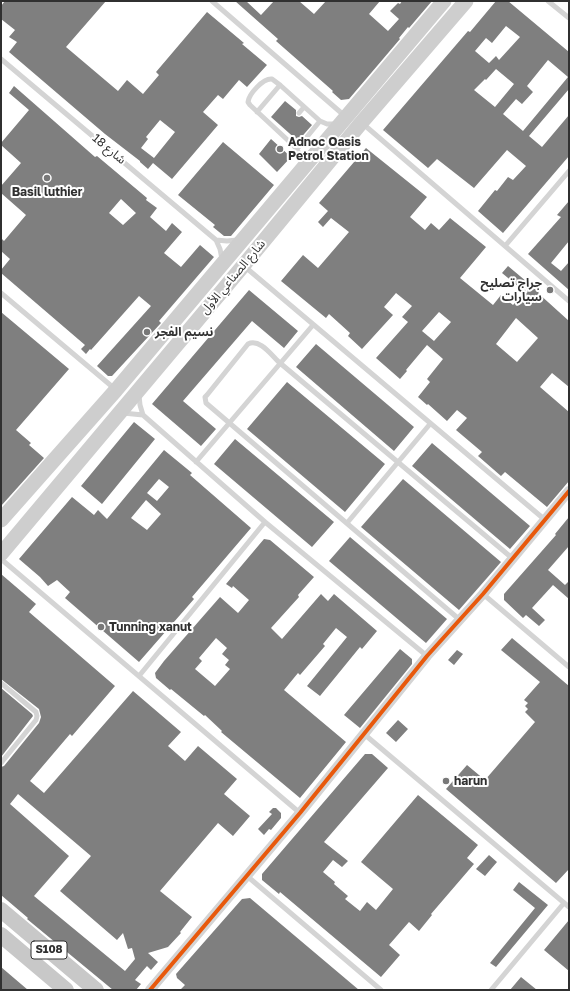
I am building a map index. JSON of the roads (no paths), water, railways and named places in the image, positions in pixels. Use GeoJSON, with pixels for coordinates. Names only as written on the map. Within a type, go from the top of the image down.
{"type":"FeatureCollection","features":[{"type":"Feature","properties":{"kind":"main road","name":"شارع الصناعي الأول"},"geometry":{"type":"LineString","coordinates":[[1,520],[116,390],[444,1]]}},
{"type":"Feature","properties":{"kind":"main road","name":"شارع الصناعي الأول"},"geometry":{"type":"LineString","coordinates":[[1,554],[361,123],[466,1]]}},
{"type":"Feature","properties":{"kind":"main road","name":"S108"},"geometry":{"type":"LineString","coordinates":[[1,910],[96,990]]}},
{"type":"Feature","properties":{"kind":"main road","name":"S108"},"geometry":{"type":"LineString","coordinates":[[1,935],[66,990]]}},
{"type":"Feature","properties":{"kind":"street"},"geometry":{"type":"LineString","coordinates":[[150,990],[300,813],[427,656],[483,594],[544,519],[569,491]]}},
{"type":"Feature","properties":{"kind":"lane"},"geometry":{"type":"LineString","coordinates":[[212,1],[344,121]]}},
{"type":"Feature","properties":{"kind":"lane"},"geometry":{"type":"LineString","coordinates":[[548,1],[569,18]]}},
{"type":"Feature","properties":{"kind":"lane","name":"شارع 18"},"geometry":{"type":"LineString","coordinates":[[1,59],[216,240]]}},
{"type":"Feature","properties":{"kind":"lane"},"geometry":{"type":"LineString","coordinates":[[304,167],[297,149],[250,105],[248,100],[263,82],[267,79],[272,79],[320,121],[328,124],[344,121]]}},
{"type":"Feature","properties":{"kind":"lane"},"geometry":{"type":"LineString","coordinates":[[257,112],[280,85]]}},
{"type":"Feature","properties":{"kind":"lane"},"geometry":{"type":"LineString","coordinates":[[299,113],[304,107]]}},
{"type":"Feature","properties":{"kind":"lane"},"geometry":{"type":"LineString","coordinates":[[297,149],[320,121]]}},
{"type":"Feature","properties":{"kind":"lane"},"geometry":{"type":"LineString","coordinates":[[361,123],[569,301]]}},
{"type":"Feature","properties":{"kind":"lane"},"geometry":{"type":"LineString","coordinates":[[281,134],[285,129]]}},
{"type":"Feature","properties":{"kind":"lane"},"geometry":{"type":"LineString","coordinates":[[505,246],[569,171]]}},
{"type":"Feature","properties":{"kind":"lane"},"geometry":{"type":"LineString","coordinates":[[222,264],[220,249],[216,240],[233,241],[243,238]]}},
{"type":"Feature","properties":{"kind":"lane"},"geometry":{"type":"LineString","coordinates":[[243,266],[544,519]]}},
{"type":"Feature","properties":{"kind":"lane"},"geometry":{"type":"LineString","coordinates":[[1,293],[116,390]]}},
{"type":"Feature","properties":{"kind":"lane"},"geometry":{"type":"LineString","coordinates":[[196,462],[313,325]]}},
{"type":"Feature","properties":{"kind":"lane"},"geometry":{"type":"LineString","coordinates":[[460,620],[206,403],[205,397],[248,344],[254,342],[259,344],[280,364],[512,558]]}},
{"type":"Feature","properties":{"kind":"lane"},"geometry":{"type":"LineString","coordinates":[[140,389],[140,405],[143,415]]}},
{"type":"Feature","properties":{"kind":"lane"},"geometry":{"type":"LineString","coordinates":[[119,414],[135,413],[143,415],[265,522],[427,656]]}},
{"type":"Feature","properties":{"kind":"lane"},"geometry":{"type":"LineString","coordinates":[[347,523],[430,424]]}},
{"type":"Feature","properties":{"kind":"lane"},"geometry":{"type":"LineString","coordinates":[[139,676],[265,522]]}},
{"type":"Feature","properties":{"kind":"lane"},"geometry":{"type":"LineString","coordinates":[[1,559],[300,813]]}},
{"type":"Feature","properties":{"kind":"lane"},"geometry":{"type":"LineString","coordinates":[[483,594],[569,667]]}},
{"type":"Feature","properties":{"kind":"lane"},"geometry":{"type":"LineString","coordinates":[[1,683],[36,712],[37,716],[36,720],[1,763]]}},
{"type":"Feature","properties":{"kind":"lane"},"geometry":{"type":"LineString","coordinates":[[364,734],[569,907]]}},
{"type":"Feature","properties":{"kind":"lane"},"geometry":{"type":"LineString","coordinates":[[247,876],[381,990]]}},
{"type":"Feature","properties":{"kind":"lane"},"geometry":{"type":"LineString","coordinates":[[491,990],[564,903]]}},
{"type":"Feature","properties":{"kind":"place","name":"Adnoc Oasis Petrol Station"},"geometry":{"type":"Point","coordinates":[280,149]}},
{"type":"Feature","properties":{"kind":"place","name":"Basil luthier"},"geometry":{"type":"Point","coordinates":[47,178]}},
{"type":"Feature","properties":{"kind":"place","name":"جراج تصليح سيارات"},"geometry":{"type":"Point","coordinates":[550,290]}},
{"type":"Feature","properties":{"kind":"place","name":"نسيم الفجر"},"geometry":{"type":"Point","coordinates":[147,332]}},
{"type":"Feature","properties":{"kind":"place","name":"Tunning xanut"},"geometry":{"type":"Point","coordinates":[101,627]}},
{"type":"Feature","properties":{"kind":"place","name":"harun"},"geometry":{"type":"Point","coordinates":[446,781]}}]}
